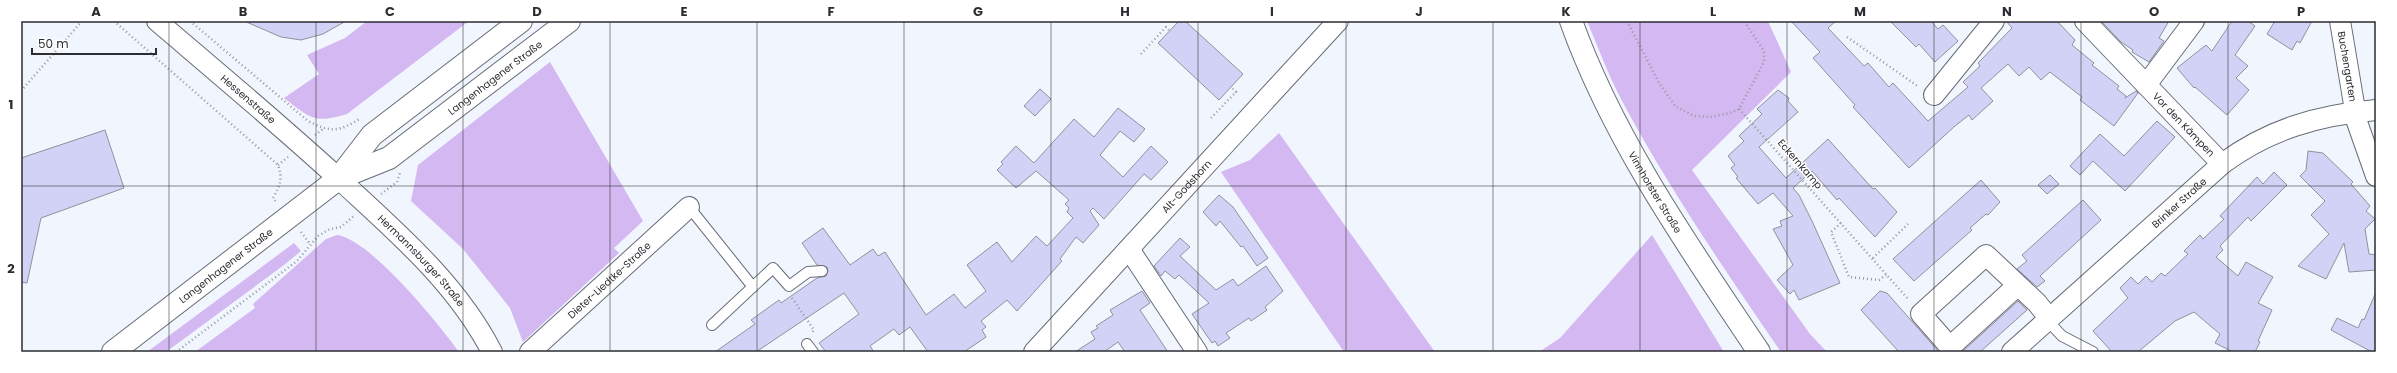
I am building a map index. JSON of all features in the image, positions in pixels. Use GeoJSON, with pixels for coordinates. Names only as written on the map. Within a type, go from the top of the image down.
{"type":"FeatureCollection","features":[{"type":"Feature","properties":{"kind":"main road","name":"Langenhagener Straße"},"geometry":{"type":"LineString","coordinates":[[113,352],[338,179],[372,135],[521,21]]}},
{"type":"Feature","properties":{"kind":"main road","name":"Langenhagener Straße"},"geometry":{"type":"LineString","coordinates":[[338,179],[389,158],[569,21]]}},
{"type":"Feature","properties":{"kind":"main road","name":"Vinnhorster Straße"},"geometry":{"type":"LineString","coordinates":[[1571,21],[1608,105],[1632,151],[1670,216],[1759,352]]}},
{"type":"Feature","properties":{"kind":"street","name":"Hessenstraße"},"geometry":{"type":"LineString","coordinates":[[157,21],[302,145],[338,179]]}},
{"type":"Feature","properties":{"kind":"street","name":"Alt-Godshorn"},"geometry":{"type":"LineString","coordinates":[[1034,352],[1338,21]]}},
{"type":"Feature","properties":{"kind":"street"},"geometry":{"type":"LineString","coordinates":[[1934,95],[1994,21]]}},
{"type":"Feature","properties":{"kind":"street","name":"Vor den Kämpen"},"geometry":{"type":"LineString","coordinates":[[2085,21],[2222,164]]}},
{"type":"Feature","properties":{"kind":"street","name":"Vor den Kämpen"},"geometry":{"type":"LineString","coordinates":[[2146,85],[2194,21]]}},
{"type":"Feature","properties":{"kind":"street","name":"Buchengarten"},"geometry":{"type":"LineString","coordinates":[[2340,21],[2360,136],[2376,176]]}},
{"type":"Feature","properties":{"kind":"street","name":"Brinker Straße"},"geometry":{"type":"LineString","coordinates":[[2012,352],[2222,164],[2242,150],[2272,133],[2312,120],[2355,111],[2376,110]]}},
{"type":"Feature","properties":{"kind":"street","name":"Hermannsburger Straße"},"geometry":{"type":"LineString","coordinates":[[338,179],[393,229],[455,294],[478,325],[492,352]]}},
{"type":"Feature","properties":{"kind":"street","name":"Dieter-Liedtke-Straße"},"geometry":{"type":"LineString","coordinates":[[530,352],[689,208]]}},
{"type":"Feature","properties":{"kind":"street"},"geometry":{"type":"LineString","coordinates":[[1129,249],[1197,352]]}},
{"type":"Feature","properties":{"kind":"street"},"geometry":{"type":"LineString","coordinates":[[2018,286],[1950,347],[1921,314],[1986,255],[2018,286],[2048,319]]}},
{"type":"Feature","properties":{"kind":"lane"},"geometry":{"type":"LineString","coordinates":[[689,208],[753,287]]}},
{"type":"Feature","properties":{"kind":"lane"},"geometry":{"type":"LineString","coordinates":[[712,325],[774,268],[789,286],[808,272],[822,271]]}},
{"type":"Feature","properties":{"kind":"lane"},"geometry":{"type":"LineString","coordinates":[[2048,319],[2062,336],[2093,352]]}},
{"type":"Feature","properties":{"kind":"path"},"geometry":{"type":"LineString","coordinates":[[21,91],[82,21]]}},
{"type":"Feature","properties":{"kind":"path"},"geometry":{"type":"LineString","coordinates":[[114,21],[278,165],[281,175],[280,186],[273,198]]}},
{"type":"Feature","properties":{"kind":"path"},"geometry":{"type":"LineString","coordinates":[[190,21],[308,121],[323,129],[334,130],[347,126],[365,114]]}},
{"type":"Feature","properties":{"kind":"path"},"geometry":{"type":"LineString","coordinates":[[1627,21],[1658,81],[1675,106],[1694,116],[1710,117],[1730,114],[1739,109],[1764,62],[1764,51],[1744,21]]}},
{"type":"Feature","properties":{"kind":"path"},"geometry":{"type":"LineString","coordinates":[[1141,54],[1166,27],[1170,30]]}},
{"type":"Feature","properties":{"kind":"path"},"geometry":{"type":"LineString","coordinates":[[1847,37],[1910,82],[1934,95]]}},
{"type":"Feature","properties":{"kind":"path"},"geometry":{"type":"LineString","coordinates":[[1211,118],[1236,92],[1231,87]]}},
{"type":"Feature","properties":{"kind":"path","name":"Eckernkamp"},"geometry":{"type":"LineString","coordinates":[[1739,109],[1747,116],[1921,314]]}},
{"type":"Feature","properties":{"kind":"path"},"geometry":{"type":"LineString","coordinates":[[397,182],[400,173]]}},
{"type":"Feature","properties":{"kind":"path"},"geometry":{"type":"LineString","coordinates":[[1841,223],[1831,232],[1849,277],[1879,280],[1887,274]]}},
{"type":"Feature","properties":{"kind":"path"},"geometry":{"type":"LineString","coordinates":[[1873,258],[1908,224]]}},
{"type":"Feature","properties":{"kind":"path"},"geometry":{"type":"LineString","coordinates":[[176,352],[297,261],[318,236],[330,229],[341,227]]}},
{"type":"Feature","properties":{"kind":"path"},"geometry":{"type":"LineString","coordinates":[[789,286],[787,292],[814,330],[804,338],[810,348]]}},
{"type":"Feature","properties":{"kind":"shaded area"},"geometry":{"type":"Polygon","coordinates":[[[367,21],[469,21],[347,114],[327,119],[319,119],[300,110],[284,98],[319,74],[307,55],[345,38],[367,21]]]}},
{"type":"Feature","properties":{"kind":"shaded area"},"geometry":{"type":"Polygon","coordinates":[[[1587,21],[1768,21],[1791,72],[1692,170],[1810,334],[1827,352],[1781,352],[1677,196],[1639,132],[1616,90],[1587,21]]]}},
{"type":"Feature","properties":{"kind":"shaded area"},"geometry":{"type":"Polygon","coordinates":[[[550,62],[643,221],[614,248],[619,253],[523,342],[510,308],[463,249],[411,201],[418,165],[550,62]]]}},
{"type":"Feature","properties":{"kind":"shaded area"},"geometry":{"type":"Polygon","coordinates":[[[1279,133],[1435,352],[1344,352],[1221,172],[1250,160],[1279,133]]]}},
{"type":"Feature","properties":{"kind":"shaded area"},"geometry":{"type":"Polygon","coordinates":[[[337,235],[351,240],[367,251],[403,284],[436,322],[459,352],[195,352],[255,308],[253,304],[326,239],[337,235]]]}},
{"type":"Feature","properties":{"kind":"shaded area"},"geometry":{"type":"Polygon","coordinates":[[[1652,235],[1724,352],[1539,352],[1560,338],[1652,235]]]}},
{"type":"Feature","properties":{"kind":"shaded area"},"geometry":{"type":"Polygon","coordinates":[[[294,243],[301,251],[284,265],[166,352],[147,352],[294,243]]]}},
{"type":"Feature","properties":{"kind":"building"},"geometry":{"type":"Polygon","coordinates":[[[244,21],[346,21],[323,34],[301,40],[281,37],[244,21]]]}},
{"type":"Feature","properties":{"kind":"building"},"geometry":{"type":"Polygon","coordinates":[[[1179,21],[1185,21],[1243,74],[1219,100],[1158,43],[1179,21]]]}},
{"type":"Feature","properties":{"kind":"building"},"geometry":{"type":"Polygon","coordinates":[[[1791,21],[1836,21],[1828,28],[1864,66],[1868,63],[1889,87],[1893,83],[1928,121],[1968,87],[1963,82],[1980,66],[1978,63],[2012,28],[2006,21],[2057,21],[2075,40],[2072,45],[2094,63],[2092,65],[2119,86],[2117,89],[2126,96],[2125,98],[2136,91],[2138,93],[2114,126],[2080,100],[2082,97],[2050,72],[2041,80],[2029,67],[2019,76],[2008,64],[1981,88],[1993,101],[1972,120],[1969,115],[1955,126],[1909,168],[1853,107],[1855,105],[1813,58],[1820,52],[1791,21]]]}},
{"type":"Feature","properties":{"kind":"building"},"geometry":{"type":"Polygon","coordinates":[[[1890,21],[1931,21],[1938,29],[1943,25],[1958,41],[1935,62],[1919,44],[1916,47],[1890,21]]]}},
{"type":"Feature","properties":{"kind":"building"},"geometry":{"type":"Polygon","coordinates":[[[2101,21],[2169,21],[2159,38],[2164,41],[2149,62],[2132,52],[2133,50],[2121,42],[2101,21]]]}},
{"type":"Feature","properties":{"kind":"building"},"geometry":{"type":"Polygon","coordinates":[[[2232,21],[2248,21],[2255,26],[2235,55],[2248,66],[2236,78],[2249,90],[2227,115],[2195,87],[2194,88],[2177,68],[2206,45],[2212,51],[2232,21]]]}},
{"type":"Feature","properties":{"kind":"building"},"geometry":{"type":"Polygon","coordinates":[[[2275,21],[2312,21],[2300,43],[2297,41],[2292,50],[2267,34],[2275,21]]]}},
{"type":"Feature","properties":{"kind":"building"},"geometry":{"type":"Polygon","coordinates":[[[1040,89],[1051,99],[1035,116],[1024,106],[1040,89]]]}},
{"type":"Feature","properties":{"kind":"building"},"geometry":{"type":"Polygon","coordinates":[[[1778,90],[1789,98],[1788,101],[1798,112],[1759,147],[1786,178],[1828,139],[1873,189],[1875,188],[1897,212],[1875,237],[1839,198],[1837,200],[1812,171],[1793,188],[1799,195],[1812,221],[1840,283],[1799,300],[1794,290],[1790,294],[1777,280],[1793,265],[1773,229],[1782,226],[1780,221],[1793,216],[1773,193],[1758,204],[1736,178],[1738,177],[1731,168],[1735,165],[1728,156],[1744,141],[1739,136],[1762,114],[1757,109],[1778,90]]]}},
{"type":"Feature","properties":{"kind":"building"},"geometry":{"type":"Polygon","coordinates":[[[1118,108],[1145,129],[1134,142],[1120,131],[1100,155],[1123,177],[1151,146],[1168,162],[1151,180],[1144,174],[1104,219],[1093,208],[1090,211],[1099,225],[1083,243],[1076,237],[1060,259],[1062,261],[1017,311],[1007,300],[981,321],[986,327],[982,330],[986,337],[964,352],[928,352],[910,327],[899,335],[894,329],[870,346],[874,352],[826,352],[819,343],[859,314],[844,293],[756,352],[715,352],[755,324],[751,320],[779,300],[781,303],[817,278],[826,276],[828,271],[827,267],[817,265],[802,243],[823,228],[850,265],[873,249],[878,256],[885,252],[926,315],[954,294],[965,308],[986,291],[967,265],[997,242],[1012,262],[1036,236],[1047,246],[1073,218],[1067,212],[1069,208],[1065,204],[1069,200],[1036,171],[1016,188],[997,170],[1003,164],[1001,162],[1016,146],[1034,163],[1074,119],[1094,137],[1118,108]]]}},
{"type":"Feature","properties":{"kind":"building"},"geometry":{"type":"Polygon","coordinates":[[[2157,121],[2175,137],[2125,191],[2093,161],[2080,175],[2070,166],[2100,134],[2124,156],[2157,121]]]}},
{"type":"Feature","properties":{"kind":"building"},"geometry":{"type":"Polygon","coordinates":[[[105,130],[124,188],[41,218],[27,283],[21,282],[21,158],[105,130]]]}},
{"type":"Feature","properties":{"kind":"building"},"geometry":{"type":"Polygon","coordinates":[[[2308,151],[2323,153],[2353,182],[2351,184],[2370,206],[2366,211],[2375,219],[2365,229],[2369,254],[2376,255],[2376,270],[2349,272],[2344,243],[2326,279],[2298,266],[2329,234],[2311,215],[2325,201],[2300,176],[2306,170],[2308,151]]]}},
{"type":"Feature","properties":{"kind":"building"},"geometry":{"type":"Polygon","coordinates":[[[2274,172],[2287,185],[2251,221],[2248,217],[2220,246],[2223,250],[2216,257],[2238,276],[2246,262],[2273,277],[2258,303],[2272,310],[2258,341],[2260,342],[2255,352],[2233,352],[2215,343],[2220,334],[2194,312],[2175,321],[2138,352],[2112,352],[2093,331],[2128,298],[2120,288],[2131,277],[2138,284],[2146,276],[2152,282],[2161,273],[2165,276],[2188,254],[2184,251],[2200,235],[2203,239],[2224,219],[2220,216],[2257,177],[2263,184],[2274,172]]]}},
{"type":"Feature","properties":{"kind":"building"},"geometry":{"type":"Polygon","coordinates":[[[2050,175],[2059,184],[2047,194],[2038,185],[2050,175]]]}},
{"type":"Feature","properties":{"kind":"building"},"geometry":{"type":"Polygon","coordinates":[[[1981,180],[2000,202],[1988,215],[1986,214],[1970,228],[1972,230],[1914,281],[1893,259],[1981,180]]]}},
{"type":"Feature","properties":{"kind":"building"},"geometry":{"type":"Polygon","coordinates":[[[1219,195],[1233,207],[1268,258],[1257,266],[1243,246],[1241,247],[1220,221],[1216,226],[1203,212],[1219,195]]]}},
{"type":"Feature","properties":{"kind":"building"},"geometry":{"type":"Polygon","coordinates":[[[2083,200],[2101,220],[2040,276],[2045,281],[2037,287],[2017,269],[2027,261],[2022,255],[2083,200]]]}},
{"type":"Feature","properties":{"kind":"building"},"geometry":{"type":"Polygon","coordinates":[[[1180,238],[1190,247],[1180,256],[1216,290],[1233,279],[1238,286],[1266,266],[1283,291],[1265,307],[1267,310],[1251,321],[1249,318],[1226,333],[1230,338],[1218,346],[1215,341],[1212,343],[1192,314],[1209,303],[1179,275],[1175,279],[1165,271],[1161,276],[1154,266],[1180,238]]]}},
{"type":"Feature","properties":{"kind":"building"},"geometry":{"type":"Polygon","coordinates":[[[1142,291],[1150,303],[1140,310],[1168,352],[1125,352],[1118,342],[1104,352],[1075,352],[1095,339],[1091,332],[1098,328],[1096,326],[1113,315],[1110,310],[1142,291]]]}},
{"type":"Feature","properties":{"kind":"building"},"geometry":{"type":"Polygon","coordinates":[[[1880,291],[1887,293],[1939,352],[1899,352],[1861,310],[1880,291]]]}},
{"type":"Feature","properties":{"kind":"building"},"geometry":{"type":"Polygon","coordinates":[[[2376,292],[2376,352],[2372,352],[2331,330],[2337,318],[2358,328],[2362,319],[2364,320],[2376,292]]]}},
{"type":"Feature","properties":{"kind":"building"},"geometry":{"type":"Polygon","coordinates":[[[2018,301],[2027,310],[1980,352],[1962,352],[2018,301]]]}}]}
